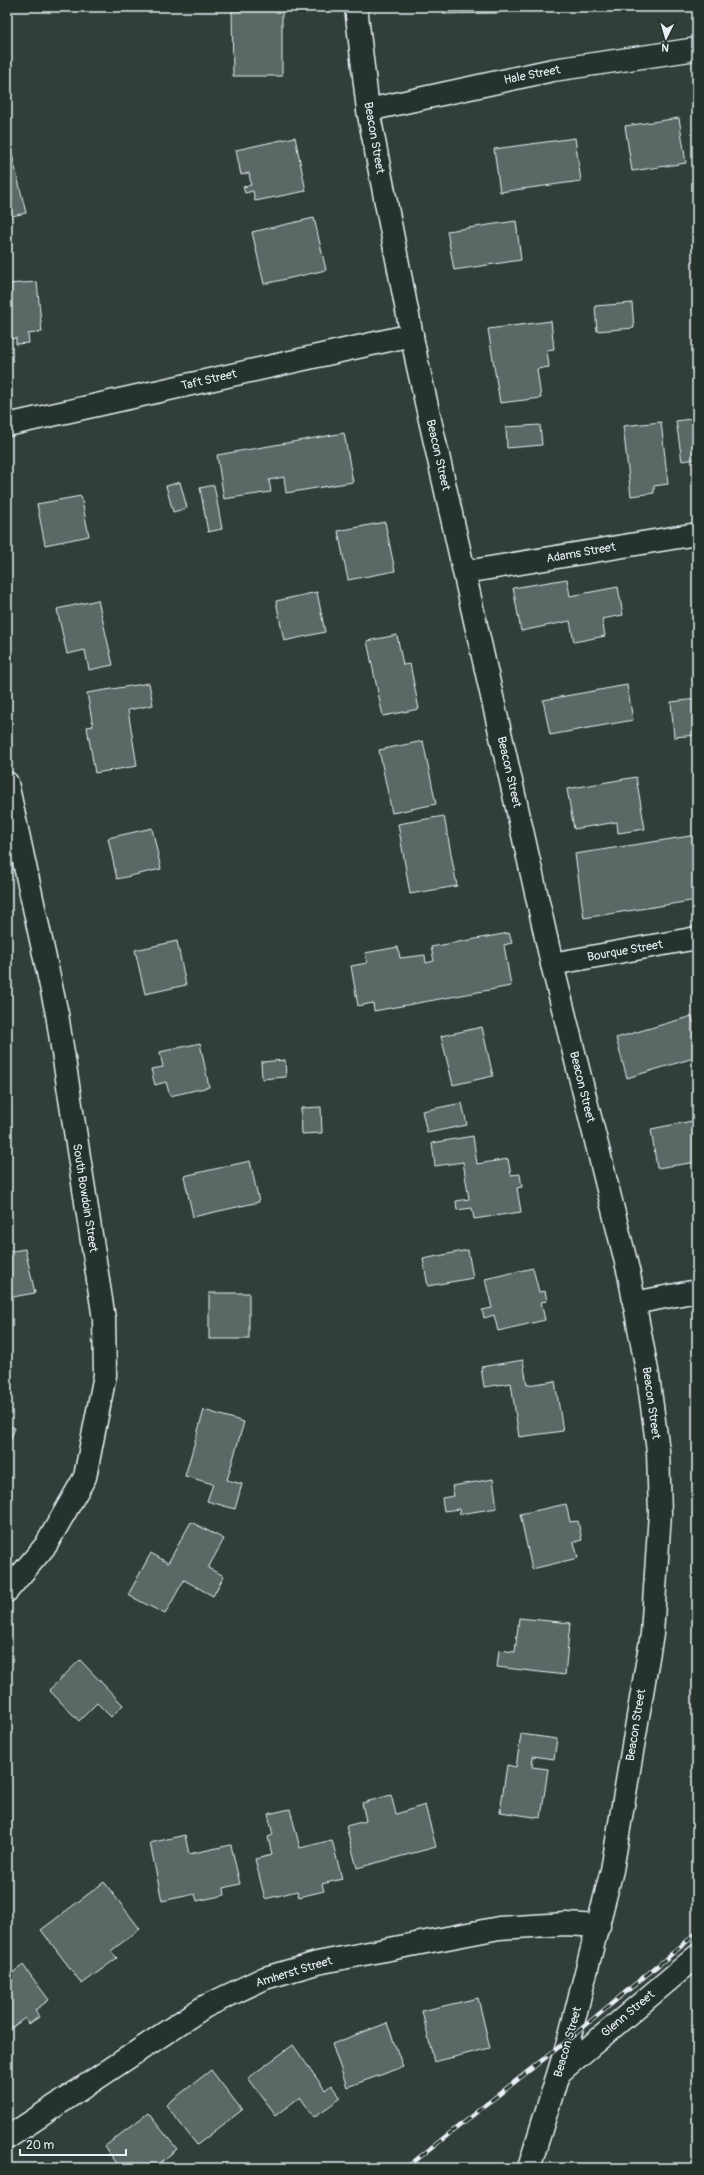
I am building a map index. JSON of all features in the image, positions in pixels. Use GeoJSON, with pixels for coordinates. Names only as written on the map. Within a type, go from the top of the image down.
{"type":"FeatureCollection","features":[{"type":"Feature","properties":{"kind":"street","name":"Beacon Street"},"geometry":{"type":"LineString","coordinates":[[356,7],[368,110],[412,335],[552,964],[634,1302],[648,1376],[658,1451],[660,1513],[652,1634],[612,1870],[599,1926],[560,2072],[529,2168]]}},
{"type":"Feature","properties":{"kind":"street","name":"Hale Street"},"geometry":{"type":"LineString","coordinates":[[368,110],[553,70],[697,49]]}},
{"type":"Feature","properties":{"kind":"street","name":"Taft Street"},"geometry":{"type":"LineString","coordinates":[[7,425],[412,335]]}},
{"type":"Feature","properties":{"kind":"street","name":"Adams Street"},"geometry":{"type":"LineString","coordinates":[[465,572],[697,534]]}},
{"type":"Feature","properties":{"kind":"street","name":"South Bowdoin Street"},"geometry":{"type":"LineString","coordinates":[[7,783],[57,1014],[104,1319],[106,1375],[85,1477],[46,1545],[7,1591]]}},
{"type":"Feature","properties":{"kind":"street","name":"Bourque Street"},"geometry":{"type":"LineString","coordinates":[[552,964],[697,938]]}},
{"type":"Feature","properties":{"kind":"street"},"geometry":{"type":"LineString","coordinates":[[634,1302],[697,1291]]}},
{"type":"Feature","properties":{"kind":"street","name":"Amherst Street"},"geometry":{"type":"LineString","coordinates":[[7,2138],[204,2007],[265,1978],[317,1963],[499,1928],[560,1924],[599,1926]]}},
{"type":"Feature","properties":{"kind":"street","name":"Glenn Street"},"geometry":{"type":"LineString","coordinates":[[560,2072],[697,1956]]}},
{"type":"Feature","properties":{"kind":"building"},"geometry":{"type":"Polygon","coordinates":[[[444,7],[499,7],[499,13],[444,14],[444,7]]]}},
{"type":"Feature","properties":{"kind":"building"},"geometry":{"type":"Polygon","coordinates":[[[282,9],[282,76],[233,76],[232,10],[282,9]]]}},
{"type":"Feature","properties":{"kind":"building"},"geometry":{"type":"Polygon","coordinates":[[[679,118],[686,163],[632,171],[625,126],[679,118]]]}},
{"type":"Feature","properties":{"kind":"building"},"geometry":{"type":"Polygon","coordinates":[[[7,134],[26,213],[7,217],[7,134]]]}},
{"type":"Feature","properties":{"kind":"building"},"geometry":{"type":"Polygon","coordinates":[[[295,137],[306,191],[255,201],[253,191],[245,193],[243,187],[251,185],[249,173],[241,175],[236,150],[295,137]]]}},
{"type":"Feature","properties":{"kind":"building"},"geometry":{"type":"Polygon","coordinates":[[[575,138],[581,181],[500,192],[494,149],[575,138]]]}},
{"type":"Feature","properties":{"kind":"building"},"geometry":{"type":"Polygon","coordinates":[[[314,218],[326,270],[264,284],[252,232],[314,218]]]}},
{"type":"Feature","properties":{"kind":"building"},"geometry":{"type":"Polygon","coordinates":[[[516,221],[521,260],[454,270],[447,231],[516,221]]]}},
{"type":"Feature","properties":{"kind":"building"},"geometry":{"type":"Polygon","coordinates":[[[37,282],[42,332],[28,334],[29,343],[16,344],[16,338],[7,339],[7,284],[37,282]]]}},
{"type":"Feature","properties":{"kind":"building"},"geometry":{"type":"Polygon","coordinates":[[[632,303],[634,328],[597,331],[595,306],[632,303]]]}},
{"type":"Feature","properties":{"kind":"building"},"geometry":{"type":"Polygon","coordinates":[[[551,321],[554,349],[547,350],[549,367],[537,369],[541,398],[500,403],[488,329],[551,321]]]}},
{"type":"Feature","properties":{"kind":"building"},"geometry":{"type":"Polygon","coordinates":[[[697,418],[697,459],[682,461],[676,421],[697,418]]]}},
{"type":"Feature","properties":{"kind":"building"},"geometry":{"type":"Polygon","coordinates":[[[661,422],[668,484],[654,486],[654,493],[631,496],[623,426],[661,422]]]}},
{"type":"Feature","properties":{"kind":"building"},"geometry":{"type":"Polygon","coordinates":[[[540,425],[542,445],[507,448],[506,427],[540,425]]]}},
{"type":"Feature","properties":{"kind":"building"},"geometry":{"type":"Polygon","coordinates":[[[344,433],[353,482],[286,493],[284,477],[269,480],[271,492],[224,499],[217,455],[344,433]]]}},
{"type":"Feature","properties":{"kind":"building"},"geometry":{"type":"Polygon","coordinates":[[[180,482],[187,508],[173,512],[166,486],[180,482]]]}},
{"type":"Feature","properties":{"kind":"building"},"geometry":{"type":"Polygon","coordinates":[[[214,485],[222,529],[208,532],[200,488],[214,485]]]}},
{"type":"Feature","properties":{"kind":"building"},"geometry":{"type":"Polygon","coordinates":[[[81,496],[89,536],[45,545],[37,504],[81,496]]]}},
{"type":"Feature","properties":{"kind":"building"},"geometry":{"type":"Polygon","coordinates":[[[385,522],[395,571],[348,580],[338,531],[385,522]]]}},
{"type":"Feature","properties":{"kind":"building"},"geometry":{"type":"Polygon","coordinates":[[[567,579],[570,596],[618,587],[623,615],[602,619],[605,636],[574,642],[570,621],[521,631],[513,588],[567,579]]]}},
{"type":"Feature","properties":{"kind":"building"},"geometry":{"type":"Polygon","coordinates":[[[317,592],[325,632],[284,641],[276,601],[317,592]]]}},
{"type":"Feature","properties":{"kind":"building"},"geometry":{"type":"Polygon","coordinates":[[[98,600],[113,665],[89,670],[85,650],[67,654],[57,609],[98,600]]]}},
{"type":"Feature","properties":{"kind":"building"},"geometry":{"type":"Polygon","coordinates":[[[397,635],[403,665],[410,664],[419,709],[383,716],[367,641],[397,635]]]}},
{"type":"Feature","properties":{"kind":"building"},"geometry":{"type":"Polygon","coordinates":[[[149,683],[153,705],[128,710],[137,766],[95,773],[87,727],[93,726],[87,693],[149,683]]]}},
{"type":"Feature","properties":{"kind":"building"},"geometry":{"type":"Polygon","coordinates":[[[627,685],[633,720],[550,735],[543,700],[627,685]]]}},
{"type":"Feature","properties":{"kind":"building"},"geometry":{"type":"Polygon","coordinates":[[[697,699],[697,735],[674,737],[671,702],[697,699]]]}},
{"type":"Feature","properties":{"kind":"building"},"geometry":{"type":"Polygon","coordinates":[[[423,741],[436,804],[392,813],[379,750],[423,741]]]}},
{"type":"Feature","properties":{"kind":"building"},"geometry":{"type":"Polygon","coordinates":[[[636,777],[645,829],[618,833],[617,822],[574,829],[567,789],[636,777]]]}},
{"type":"Feature","properties":{"kind":"building"},"geometry":{"type":"Polygon","coordinates":[[[444,816],[457,886],[410,894],[398,824],[444,816]]]}},
{"type":"Feature","properties":{"kind":"building"},"geometry":{"type":"Polygon","coordinates":[[[152,828],[161,869],[117,879],[108,838],[152,828]]]}},
{"type":"Feature","properties":{"kind":"building"},"geometry":{"type":"Polygon","coordinates":[[[697,835],[697,900],[584,918],[575,854],[697,835]]]}},
{"type":"Feature","properties":{"kind":"building"},"geometry":{"type":"Polygon","coordinates":[[[509,933],[512,943],[504,945],[511,986],[374,1011],[373,1003],[358,1006],[351,966],[367,963],[365,953],[398,947],[400,958],[425,955],[426,963],[434,961],[431,947],[509,933]]]}},
{"type":"Feature","properties":{"kind":"building"},"geometry":{"type":"Polygon","coordinates":[[[177,941],[186,985],[145,994],[135,950],[177,941]]]}},
{"type":"Feature","properties":{"kind":"building"},"geometry":{"type":"Polygon","coordinates":[[[692,1016],[693,1022],[697,1021],[697,1057],[627,1078],[616,1038],[692,1016]]]}},
{"type":"Feature","properties":{"kind":"building"},"geometry":{"type":"Polygon","coordinates":[[[482,1027],[493,1076],[453,1085],[441,1036],[482,1027]]]}},
{"type":"Feature","properties":{"kind":"building"},"geometry":{"type":"Polygon","coordinates":[[[200,1043],[209,1087],[170,1096],[166,1082],[155,1085],[151,1069],[163,1067],[160,1052],[200,1043]]]}},
{"type":"Feature","properties":{"kind":"building"},"geometry":{"type":"Polygon","coordinates":[[[285,1060],[286,1077],[262,1079],[261,1062],[285,1060]]]}},
{"type":"Feature","properties":{"kind":"building"},"geometry":{"type":"Polygon","coordinates":[[[462,1103],[467,1125],[427,1133],[422,1111],[462,1103]]]}},
{"type":"Feature","properties":{"kind":"building"},"geometry":{"type":"Polygon","coordinates":[[[321,1107],[322,1133],[302,1134],[301,1108],[321,1107]]]}},
{"type":"Feature","properties":{"kind":"building"},"geometry":{"type":"Polygon","coordinates":[[[697,1120],[697,1162],[657,1168],[651,1129],[697,1120]]]}},
{"type":"Feature","properties":{"kind":"building"},"geometry":{"type":"Polygon","coordinates":[[[473,1136],[477,1164],[508,1159],[511,1175],[520,1174],[522,1187],[517,1188],[521,1212],[474,1219],[472,1208],[457,1210],[456,1201],[469,1199],[463,1162],[435,1166],[432,1143],[473,1136]]]}},
{"type":"Feature","properties":{"kind":"building"},"geometry":{"type":"Polygon","coordinates":[[[250,1161],[259,1202],[193,1217],[184,1176],[250,1161]]]}},
{"type":"Feature","properties":{"kind":"building"},"geometry":{"type":"Polygon","coordinates":[[[25,1249],[35,1293],[7,1298],[7,1252],[25,1249]]]}},
{"type":"Feature","properties":{"kind":"building"},"geometry":{"type":"Polygon","coordinates":[[[468,1250],[473,1278],[428,1286],[423,1259],[468,1250]]]}},
{"type":"Feature","properties":{"kind":"building"},"geometry":{"type":"Polygon","coordinates":[[[533,1268],[539,1292],[545,1291],[547,1301],[541,1302],[545,1320],[498,1331],[494,1315],[484,1318],[482,1310],[492,1308],[485,1279],[533,1268]]]}},
{"type":"Feature","properties":{"kind":"building"},"geometry":{"type":"Polygon","coordinates":[[[209,1293],[249,1293],[249,1339],[209,1339],[209,1293]]]}},
{"type":"Feature","properties":{"kind":"building"},"geometry":{"type":"Polygon","coordinates":[[[523,1360],[527,1385],[555,1381],[563,1431],[519,1437],[511,1383],[484,1387],[481,1367],[523,1360]]]}},
{"type":"Feature","properties":{"kind":"building"},"geometry":{"type":"Polygon","coordinates":[[[204,1410],[244,1422],[227,1480],[242,1484],[235,1509],[207,1501],[213,1484],[185,1476],[204,1410]]]}},
{"type":"Feature","properties":{"kind":"building"},"geometry":{"type":"Polygon","coordinates":[[[7,1425],[15,1428],[7,1448],[7,1425]]]}},
{"type":"Feature","properties":{"kind":"building"},"geometry":{"type":"Polygon","coordinates":[[[493,1479],[497,1508],[460,1514],[459,1509],[444,1511],[442,1498],[454,1496],[452,1486],[493,1479]]]}},
{"type":"Feature","properties":{"kind":"building"},"geometry":{"type":"Polygon","coordinates":[[[566,1504],[570,1522],[578,1521],[582,1540],[574,1542],[578,1558],[532,1569],[520,1514],[566,1504]]]}},
{"type":"Feature","properties":{"kind":"building"},"geometry":{"type":"Polygon","coordinates":[[[191,1522],[224,1539],[208,1568],[224,1576],[213,1596],[184,1580],[165,1614],[128,1595],[151,1553],[168,1563],[191,1522]]]}},
{"type":"Feature","properties":{"kind":"building"},"geometry":{"type":"Polygon","coordinates":[[[519,1618],[570,1623],[565,1675],[497,1667],[499,1650],[515,1652],[519,1618]]]}},
{"type":"Feature","properties":{"kind":"building"},"geometry":{"type":"Polygon","coordinates":[[[80,1660],[123,1705],[111,1717],[97,1703],[79,1721],[49,1690],[80,1660]]]}},
{"type":"Feature","properties":{"kind":"building"},"geometry":{"type":"Polygon","coordinates":[[[697,1705],[697,1728],[694,1727],[697,1705]]]}},
{"type":"Feature","properties":{"kind":"building"},"geometry":{"type":"Polygon","coordinates":[[[521,1734],[557,1739],[554,1759],[533,1756],[532,1767],[548,1769],[541,1818],[500,1812],[507,1765],[516,1767],[521,1734]]]}},
{"type":"Feature","properties":{"kind":"building"},"geometry":{"type":"Polygon","coordinates":[[[7,1765],[12,1771],[7,1775],[7,1765]]]}},
{"type":"Feature","properties":{"kind":"building"},"geometry":{"type":"Polygon","coordinates":[[[391,1795],[396,1814],[425,1805],[436,1847],[357,1868],[346,1826],[366,1821],[362,1803],[391,1795]]]}},
{"type":"Feature","properties":{"kind":"building"},"geometry":{"type":"Polygon","coordinates":[[[290,1809],[300,1848],[332,1840],[342,1879],[322,1884],[324,1891],[299,1897],[297,1891],[265,1899],[255,1859],[272,1855],[268,1837],[273,1835],[268,1814],[290,1809]]]}},
{"type":"Feature","properties":{"kind":"building"},"geometry":{"type":"Polygon","coordinates":[[[185,1835],[189,1854],[231,1845],[240,1884],[224,1888],[225,1895],[197,1901],[195,1894],[162,1901],[150,1843],[185,1835]]]}},
{"type":"Feature","properties":{"kind":"building"},"geometry":{"type":"Polygon","coordinates":[[[104,1882],[140,1929],[111,1951],[117,1958],[82,1984],[41,1930],[104,1882]]]}},
{"type":"Feature","properties":{"kind":"building"},"geometry":{"type":"Polygon","coordinates":[[[23,1965],[49,2000],[35,2010],[39,2017],[29,2024],[25,2018],[7,2031],[7,1977],[23,1965]]]}},
{"type":"Feature","properties":{"kind":"building"},"geometry":{"type":"Polygon","coordinates":[[[478,1998],[490,2048],[434,2062],[422,2011],[478,1998]]]}},
{"type":"Feature","properties":{"kind":"building"},"geometry":{"type":"Polygon","coordinates":[[[387,2023],[403,2067],[347,2087],[332,2044],[387,2023]]]}},
{"type":"Feature","properties":{"kind":"building"},"geometry":{"type":"Polygon","coordinates":[[[293,2045],[325,2090],[331,2085],[341,2098],[314,2117],[300,2097],[276,2115],[248,2078],[293,2045]]]}},
{"type":"Feature","properties":{"kind":"building"},"geometry":{"type":"Polygon","coordinates":[[[211,2070],[242,2110],[197,2145],[166,2105],[211,2070]]]}},
{"type":"Feature","properties":{"kind":"building"},"geometry":{"type":"Polygon","coordinates":[[[148,2113],[177,2149],[154,2168],[121,2168],[104,2147],[148,2113]]]}},
{"type":"Feature","properties":{"kind":"railway"},"geometry":{"type":"LineString","coordinates":[[406,2168],[569,2039],[697,1933]]}}]}
